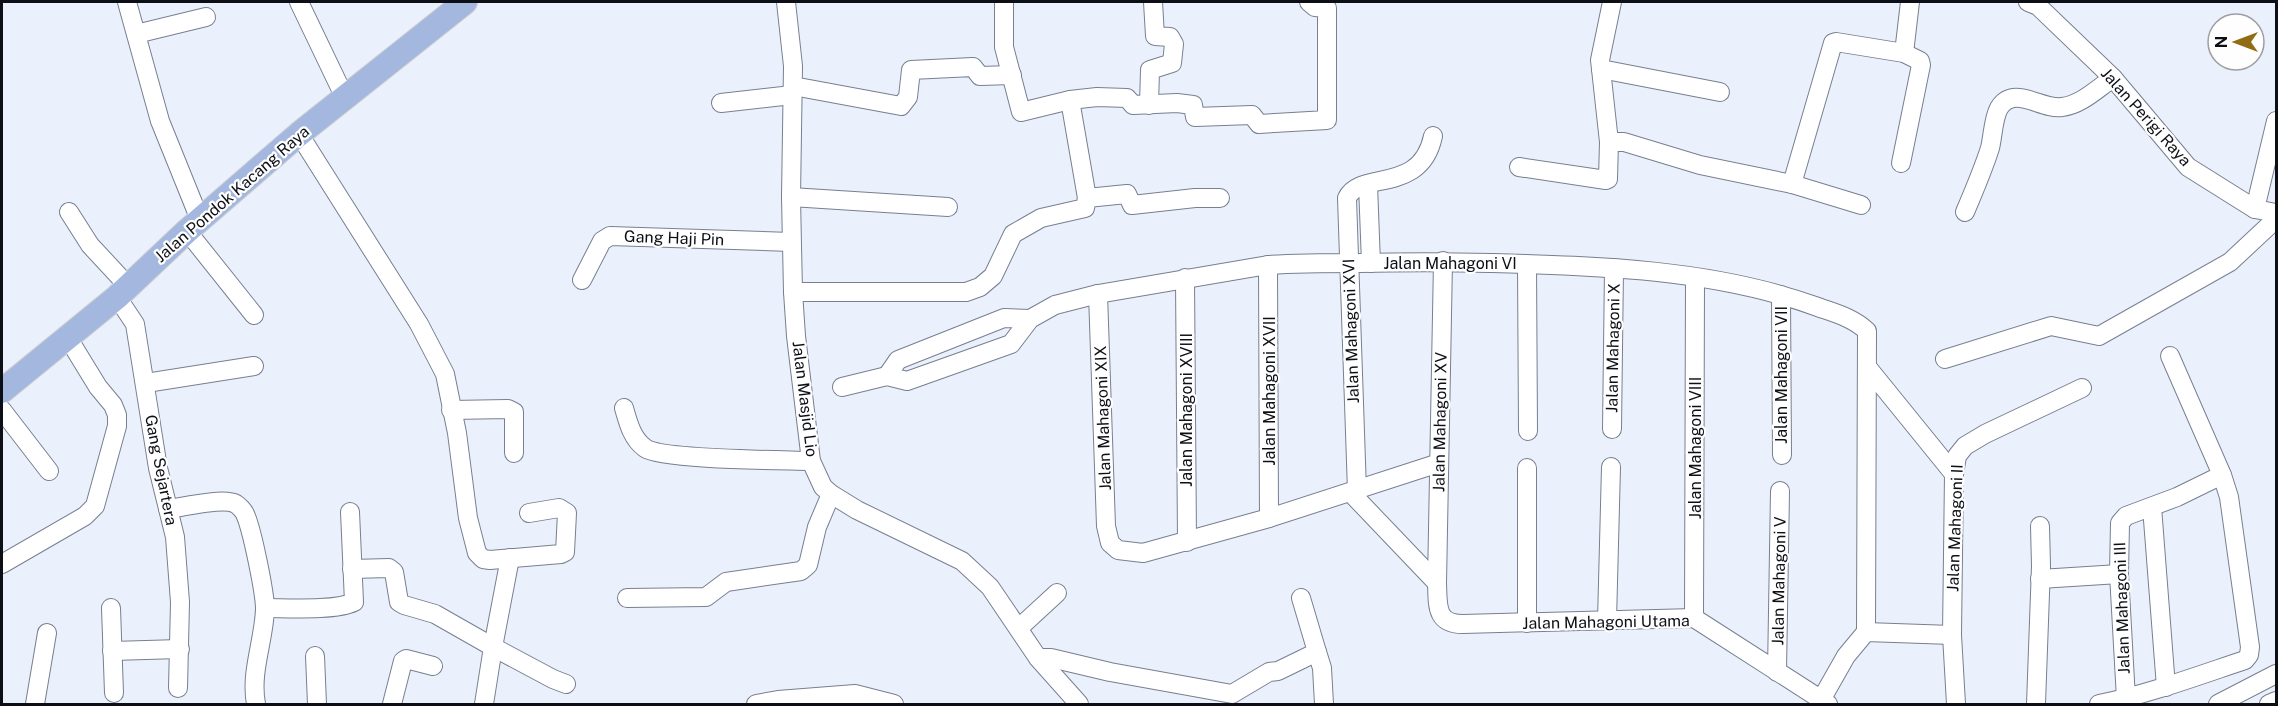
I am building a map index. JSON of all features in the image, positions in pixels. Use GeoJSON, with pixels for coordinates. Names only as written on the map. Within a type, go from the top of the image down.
{"type":"FeatureCollection","features":[{"type":"Feature","properties":{"kind":"main road","name":"Jalan Pondok Kacang Raya"},"geometry":{"type":"LineString","coordinates":[[2,392],[68,338],[299,134],[465,2]]}},
{"type":"Feature","properties":{"kind":"street"},"geometry":{"type":"LineString","coordinates":[[127,2],[160,121],[194,225],[254,315]]}},
{"type":"Feature","properties":{"kind":"street"},"geometry":{"type":"LineString","coordinates":[[299,2],[345,98]]}},
{"type":"Feature","properties":{"kind":"street","name":"Jalan Masjid Lio"},"geometry":{"type":"LineString","coordinates":[[786,2],[792,90],[791,242],[796,336],[811,461],[823,487],[831,494],[857,510],[962,561],[990,587],[1038,658],[1079,705]]}},
{"type":"Feature","properties":{"kind":"street"},"geometry":{"type":"LineString","coordinates":[[1004,2],[1004,47],[1022,112],[1070,100],[1097,97],[1127,98],[1132,105],[1177,103],[1193,105],[1195,117],[1251,115],[1258,124],[1327,120],[1327,8],[1315,7],[1309,2]]}},
{"type":"Feature","properties":{"kind":"street"},"geometry":{"type":"LineString","coordinates":[[1149,105],[1150,70],[1172,63],[1174,44],[1170,37],[1155,36],[1153,2]]}},
{"type":"Feature","properties":{"kind":"street"},"geometry":{"type":"LineString","coordinates":[[1519,167],[1606,180],[1609,176],[1609,142],[1600,60],[1612,2]]}},
{"type":"Feature","properties":{"kind":"street"},"geometry":{"type":"LineString","coordinates":[[1904,53],[1910,2]]}},
{"type":"Feature","properties":{"kind":"street","name":"Jalan Perigi Raya"},"geometry":{"type":"LineString","coordinates":[[2035,3],[2113,78],[2188,167],[2255,209],[2277,213]]}},
{"type":"Feature","properties":{"kind":"street"},"geometry":{"type":"LineString","coordinates":[[136,34],[206,17]]}},
{"type":"Feature","properties":{"kind":"street"},"geometry":{"type":"LineString","coordinates":[[1792,184],[1833,43],[1836,42],[1904,53],[1917,58],[1921,65],[1901,163]]}},
{"type":"Feature","properties":{"kind":"street"},"geometry":{"type":"LineString","coordinates":[[721,102],[792,90],[901,106],[908,97],[911,70],[973,67],[980,76],[1011,75]]}},
{"type":"Feature","properties":{"kind":"street"},"geometry":{"type":"LineString","coordinates":[[1600,69],[1720,92]]}},
{"type":"Feature","properties":{"kind":"street"},"geometry":{"type":"LineString","coordinates":[[1965,212],[1990,146],[1999,109],[2009,98],[2022,97],[2041,105],[2060,108],[2074,105],[2113,78]]}},
{"type":"Feature","properties":{"kind":"street"},"geometry":{"type":"LineString","coordinates":[[794,292],[966,292],[980,287],[993,276],[1013,234],[1041,218],[1085,208],[1087,198],[1070,100]]}},
{"type":"Feature","properties":{"kind":"street"},"geometry":{"type":"LineString","coordinates":[[2255,209],[2277,120]]}},
{"type":"Feature","properties":{"kind":"street"},"geometry":{"type":"LineString","coordinates":[[299,134],[419,324],[445,374],[457,433],[468,518],[477,553],[483,559],[566,552],[567,513],[559,508],[529,513]]}},
{"type":"Feature","properties":{"kind":"street","name":"Jalan Mahagoni XVI"},"geometry":{"type":"LineString","coordinates":[[1354,492],[1347,198],[1354,188],[1406,173],[1419,164],[1429,152],[1433,136]]}},
{"type":"Feature","properties":{"kind":"street"},"geometry":{"type":"LineString","coordinates":[[1609,142],[1624,142],[1700,165],[1792,184],[1861,206]]}},
{"type":"Feature","properties":{"kind":"street","name":"Jalan Mahagoni XVI"},"geometry":{"type":"LineString","coordinates":[[1368,185],[1371,263]]}},
{"type":"Feature","properties":{"kind":"street"},"geometry":{"type":"LineString","coordinates":[[1087,198],[1127,194],[1132,205],[1195,198],[1220,198]]}},
{"type":"Feature","properties":{"kind":"street"},"geometry":{"type":"LineString","coordinates":[[791,197],[948,207]]}},
{"type":"Feature","properties":{"kind":"street","name":"Gang Sejartera"},"geometry":{"type":"LineString","coordinates":[[69,212],[122,291],[135,324],[158,468],[175,537],[180,602],[178,687]]}},
{"type":"Feature","properties":{"kind":"street"},"geometry":{"type":"LineString","coordinates":[[1945,359],[2051,326],[2099,336],[2230,262],[2277,219]]}},
{"type":"Feature","properties":{"kind":"street","name":"Gang Haji Pin"},"geometry":{"type":"LineString","coordinates":[[582,280],[602,242],[610,236],[791,242]]}},
{"type":"Feature","properties":{"kind":"street","name":"Jalan Mahagoni VI"},"geometry":{"type":"LineString","coordinates":[[842,387],[887,375],[907,381],[1011,344],[1030,319],[1055,304],[1098,294],[1268,265],[1443,261],[1614,268],[1695,278],[1781,295],[1856,321],[1867,331],[1868,368]]}},
{"type":"Feature","properties":{"kind":"street","name":"Jalan Mahagoni XV"},"geometry":{"type":"LineString","coordinates":[[1437,583],[1443,261]]}},
{"type":"Feature","properties":{"kind":"street"},"geometry":{"type":"LineString","coordinates":[[1527,264],[1528,431]]}},
{"type":"Feature","properties":{"kind":"street","name":"Jalan Mahagoni XVII"},"geometry":{"type":"LineString","coordinates":[[1268,265],[1269,518]]}},
{"type":"Feature","properties":{"kind":"street","name":"Jalan Mahagoni X"},"geometry":{"type":"LineString","coordinates":[[1612,429],[1614,268]]}},
{"type":"Feature","properties":{"kind":"street","name":"Jalan Mahagoni XVIII"},"geometry":{"type":"LineString","coordinates":[[1185,278],[1187,542]]}},
{"type":"Feature","properties":{"kind":"street","name":"Jalan Mahagoni VIII"},"geometry":{"type":"LineString","coordinates":[[1694,618],[1695,278]]}},
{"type":"Feature","properties":{"kind":"street","name":"Jalan Mahagoni XIX"},"geometry":{"type":"LineString","coordinates":[[1098,294],[1106,526],[1110,543],[1118,550],[1143,553],[1187,542]]}},
{"type":"Feature","properties":{"kind":"street","name":"Jalan Mahagoni VII"},"geometry":{"type":"LineString","coordinates":[[1781,295],[1782,455]]}},
{"type":"Feature","properties":{"kind":"street","name":"Jalan Mahagoni VI"},"geometry":{"type":"LineString","coordinates":[[887,375],[897,360],[1004,318],[1030,319]]}},
{"type":"Feature","properties":{"kind":"street"},"geometry":{"type":"LineString","coordinates":[[2,564],[85,516],[95,506],[100,491],[117,426],[117,415],[113,405],[98,387],[68,338]]}},
{"type":"Feature","properties":{"kind":"street"},"geometry":{"type":"LineString","coordinates":[[2099,705],[2166,687],[2245,660],[2249,655],[2250,647],[2229,498],[2222,475],[2170,356]]}},
{"type":"Feature","properties":{"kind":"street"},"geometry":{"type":"LineString","coordinates":[[146,383],[254,366]]}},
{"type":"Feature","properties":{"kind":"street"},"geometry":{"type":"LineString","coordinates":[[1868,368],[1954,474]]}},
{"type":"Feature","properties":{"kind":"street"},"geometry":{"type":"LineString","coordinates":[[1868,368],[1866,632],[1952,635],[1956,705]]}},
{"type":"Feature","properties":{"kind":"street","name":"Jalan Mahagoni II"},"geometry":{"type":"LineString","coordinates":[[1952,635],[1954,474],[1958,456],[1965,446],[1985,434],[2082,388]]}},
{"type":"Feature","properties":{"kind":"street"},"geometry":{"type":"LineString","coordinates":[[2,392],[49,471]]}},
{"type":"Feature","properties":{"kind":"street"},"geometry":{"type":"LineString","coordinates":[[624,408],[636,437],[645,448],[653,453],[811,461]]}},
{"type":"Feature","properties":{"kind":"street"},"geometry":{"type":"LineString","coordinates":[[451,410],[508,409],[514,412],[514,453]]}},
{"type":"Feature","properties":{"kind":"street"},"geometry":{"type":"LineString","coordinates":[[1187,542],[1354,492],[1439,463]]}},
{"type":"Feature","properties":{"kind":"street"},"geometry":{"type":"LineString","coordinates":[[1607,621],[1611,467]]}},
{"type":"Feature","properties":{"kind":"street"},"geometry":{"type":"LineString","coordinates":[[1527,468],[1527,623]]}},
{"type":"Feature","properties":{"kind":"street"},"geometry":{"type":"LineString","coordinates":[[2166,687],[2152,507],[2222,475]]}},
{"type":"Feature","properties":{"kind":"street","name":"Jalan Mahagoni V"},"geometry":{"type":"LineString","coordinates":[[1777,672],[1780,491]]}},
{"type":"Feature","properties":{"kind":"street"},"geometry":{"type":"LineString","coordinates":[[1354,492],[1437,583]]}},
{"type":"Feature","properties":{"kind":"street"},"geometry":{"type":"LineString","coordinates":[[627,598],[706,597],[726,582],[801,570],[808,565],[817,526],[831,494]]}},
{"type":"Feature","properties":{"kind":"street"},"geometry":{"type":"LineString","coordinates":[[168,509],[227,501],[237,504],[245,514],[265,608],[256,663],[254,690],[256,705]]}},
{"type":"Feature","properties":{"kind":"street","name":"Jalan Mahagoni III"},"geometry":{"type":"LineString","coordinates":[[2126,699],[2119,574],[2120,523],[2123,518],[2152,507]]}},
{"type":"Feature","properties":{"kind":"street"},"geometry":{"type":"LineString","coordinates":[[265,608],[354,602],[350,512]]}},
{"type":"Feature","properties":{"kind":"street"},"geometry":{"type":"LineString","coordinates":[[2036,705],[2040,526]]}},
{"type":"Feature","properties":{"kind":"street"},"geometry":{"type":"LineString","coordinates":[[484,705],[510,558]]}},
{"type":"Feature","properties":{"kind":"street"},"geometry":{"type":"LineString","coordinates":[[352,569],[388,568],[394,572],[399,602],[435,614],[566,684]]}},
{"type":"Feature","properties":{"kind":"street"},"geometry":{"type":"LineString","coordinates":[[2040,579],[2119,574]]}},
{"type":"Feature","properties":{"kind":"street","name":"Jalan Mahagoni Utama"},"geometry":{"type":"LineString","coordinates":[[1437,583],[1438,609],[1444,618],[1453,624],[1694,618],[1824,702],[1846,656],[1866,632]]}},
{"type":"Feature","properties":{"kind":"street"},"geometry":{"type":"LineString","coordinates":[[1019,628],[1057,593]]}},
{"type":"Feature","properties":{"kind":"street"},"geometry":{"type":"LineString","coordinates":[[1301,598],[1322,668],[1324,705]]}},
{"type":"Feature","properties":{"kind":"street"},"geometry":{"type":"LineString","coordinates":[[111,608],[114,693]]}},
{"type":"Feature","properties":{"kind":"street"},"geometry":{"type":"LineString","coordinates":[[35,705],[46,633]]}},
{"type":"Feature","properties":{"kind":"street"},"geometry":{"type":"LineString","coordinates":[[112,651],[180,649]]}},
{"type":"Feature","properties":{"kind":"street"},"geometry":{"type":"LineString","coordinates":[[1038,658],[1051,658],[1110,672],[1232,694],[1269,672],[1278,671],[1317,652]]}},
{"type":"Feature","properties":{"kind":"street"},"geometry":{"type":"LineString","coordinates":[[315,656],[317,705]]}},
{"type":"Feature","properties":{"kind":"street"},"geometry":{"type":"LineString","coordinates":[[392,705],[403,661],[406,659],[433,666]]}},
{"type":"Feature","properties":{"kind":"street"},"geometry":{"type":"LineString","coordinates":[[2218,705],[2277,674]]}},
{"type":"Feature","properties":{"kind":"street"},"geometry":{"type":"LineString","coordinates":[[756,705],[778,700],[855,699],[894,705]]}},
{"type":"Feature","properties":{"kind":"street"},"geometry":{"type":"LineString","coordinates":[[2269,705],[2277,700]]}}]}
